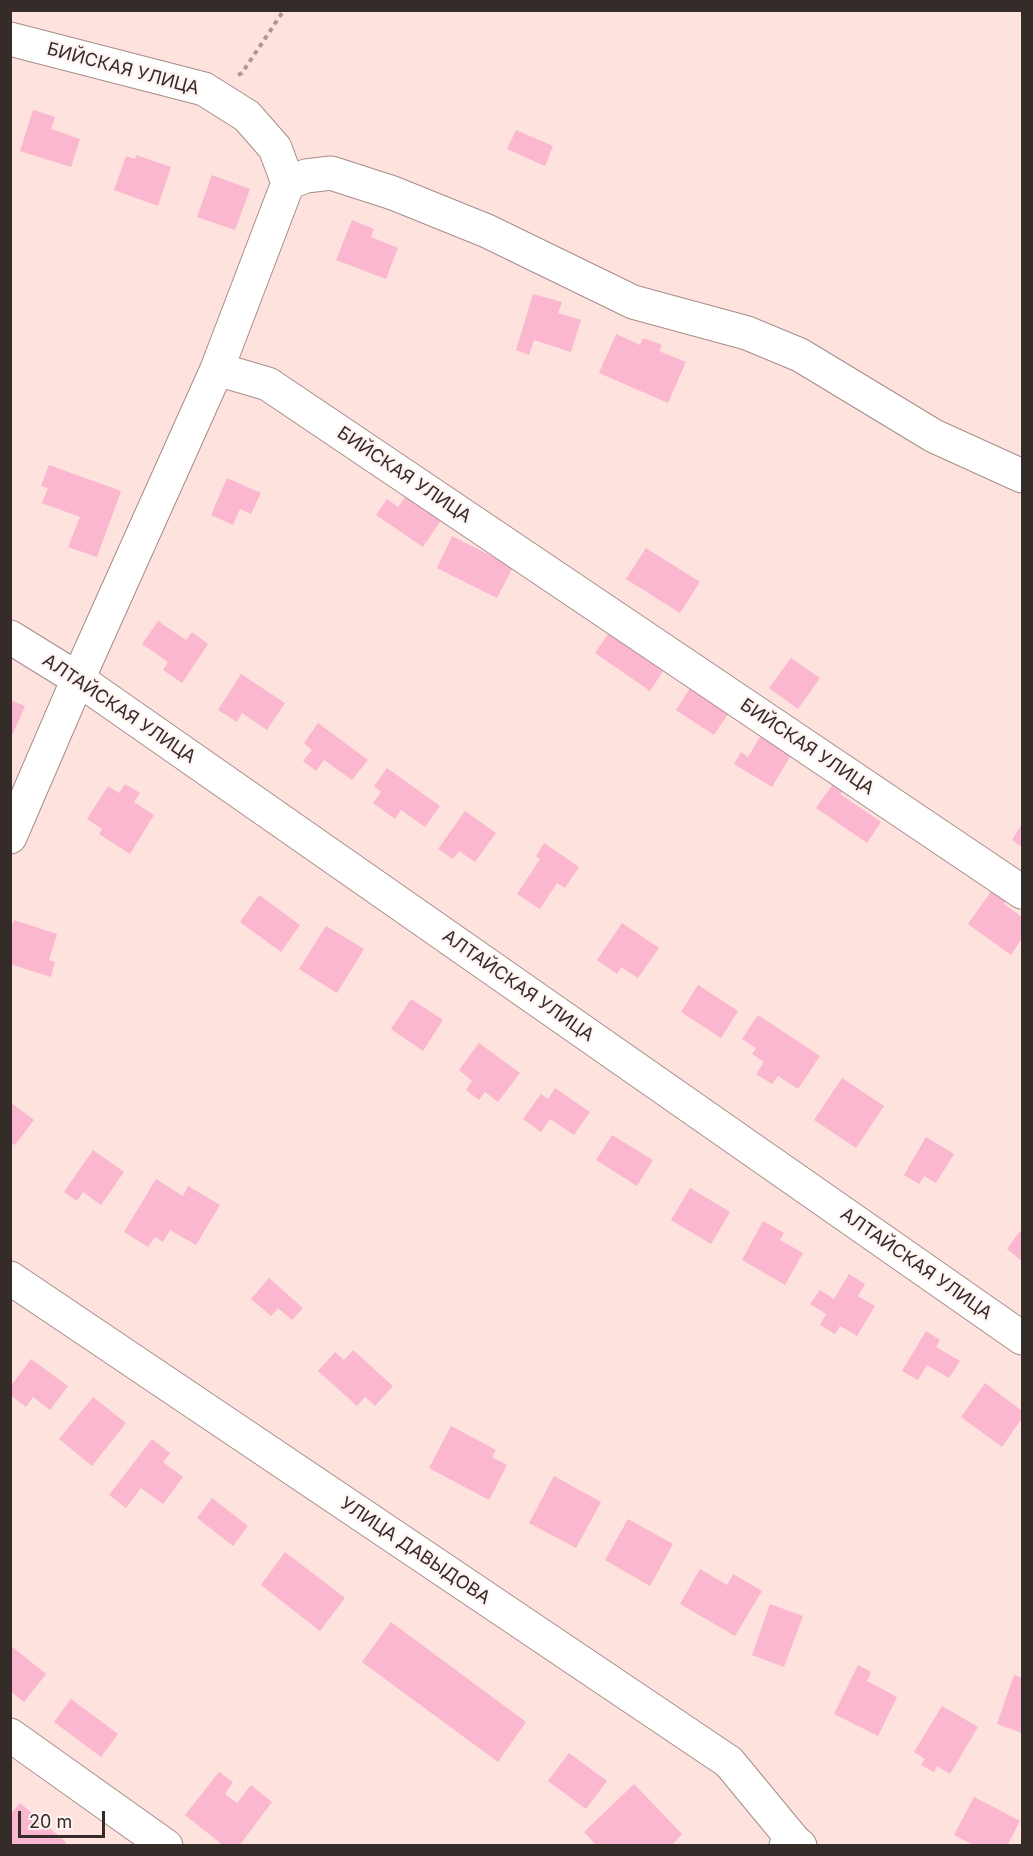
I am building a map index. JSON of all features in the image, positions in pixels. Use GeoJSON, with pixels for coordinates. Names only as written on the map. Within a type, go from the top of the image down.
{"type":"FeatureCollection","features":[{"type":"Feature","properties":{"kind":"street","name":"БИЙСКАЯ УЛИЦА"},"geometry":{"type":"LineString","coordinates":[[10,39],[204,89],[247,116],[275,148],[288,183]]}},
{"type":"Feature","properties":{"kind":"street"},"geometry":{"type":"LineString","coordinates":[[10,837],[78,679],[218,369],[288,183],[306,176],[331,173],[382,190],[487,231],[633,302],[747,333],[800,355],[934,436],[1023,476]]}},
{"type":"Feature","properties":{"kind":"street","name":"БИЙСКАЯ УЛИЦА"},"geometry":{"type":"LineString","coordinates":[[218,369],[268,384],[1023,892]]}},
{"type":"Feature","properties":{"kind":"street","name":"АЛТАЙСКАЯ УЛИЦА"},"geometry":{"type":"LineString","coordinates":[[10,638],[78,679],[1023,1338]]}},
{"type":"Feature","properties":{"kind":"street","name":"УЛИЦА ДАВЫДОВА"},"geometry":{"type":"LineString","coordinates":[[10,1278],[729,1762],[794,1844]]}},
{"type":"Feature","properties":{"kind":"street"},"geometry":{"type":"LineString","coordinates":[[10,1735],[166,1845]]}},
{"type":"Feature","properties":{"kind":"path"},"geometry":{"type":"LineString","coordinates":[[204,89],[242,73],[284,10]]}},
{"type":"Feature","properties":{"kind":"building"},"geometry":{"type":"Polygon","coordinates":[[[33,110],[55,117],[51,129],[80,139],[71,167],[20,151],[33,110]]]}},
{"type":"Feature","properties":{"kind":"building"},"geometry":{"type":"Polygon","coordinates":[[[516,130],[553,146],[545,166],[507,149],[516,130]]]}},
{"type":"Feature","properties":{"kind":"building"},"geometry":{"type":"Polygon","coordinates":[[[136,155],[171,167],[158,206],[114,190],[126,156],[135,159],[136,155]]]}},
{"type":"Feature","properties":{"kind":"building"},"geometry":{"type":"Polygon","coordinates":[[[212,175],[250,189],[235,230],[197,217],[212,175]]]}},
{"type":"Feature","properties":{"kind":"building"},"geometry":{"type":"Polygon","coordinates":[[[352,220],[374,229],[371,237],[398,248],[386,279],[336,260],[352,220]]]}},
{"type":"Feature","properties":{"kind":"building"},"geometry":{"type":"Polygon","coordinates":[[[533,294],[562,302],[558,313],[581,320],[571,352],[534,340],[529,355],[516,350],[533,294]]]}},
{"type":"Feature","properties":{"kind":"building"},"geometry":{"type":"Polygon","coordinates":[[[616,334],[640,345],[643,338],[662,345],[659,351],[686,362],[668,403],[599,373],[616,334]]]}},
{"type":"Feature","properties":{"kind":"building"},"geometry":{"type":"Polygon","coordinates":[[[49,465],[121,491],[97,557],[68,547],[80,517],[42,503],[48,488],[41,486],[49,465]]]}},
{"type":"Feature","properties":{"kind":"building"},"geometry":{"type":"Polygon","coordinates":[[[227,478],[261,493],[251,514],[240,509],[233,525],[211,515],[227,478]]]}},
{"type":"Feature","properties":{"kind":"building"},"geometry":{"type":"Polygon","coordinates":[[[406,496],[441,520],[423,547],[376,515],[387,499],[398,507],[406,496]]]}},
{"type":"Feature","properties":{"kind":"building"},"geometry":{"type":"Polygon","coordinates":[[[452,536],[513,567],[497,598],[437,568],[452,536]]]}},
{"type":"Feature","properties":{"kind":"building"},"geometry":{"type":"Polygon","coordinates":[[[646,548],[700,582],[680,613],[626,579],[646,548]]]}},
{"type":"Feature","properties":{"kind":"building"},"geometry":{"type":"Polygon","coordinates":[[[158,621],[186,640],[192,632],[208,644],[182,683],[163,670],[168,662],[142,644],[158,621]]]}},
{"type":"Feature","properties":{"kind":"building"},"geometry":{"type":"Polygon","coordinates":[[[612,628],[667,665],[650,691],[595,653],[612,628]]]}},
{"type":"Feature","properties":{"kind":"building"},"geometry":{"type":"Polygon","coordinates":[[[791,658],[820,678],[798,709],[769,688],[791,658]]]}},
{"type":"Feature","properties":{"kind":"building"},"geometry":{"type":"Polygon","coordinates":[[[241,674],[285,703],[267,730],[242,713],[237,722],[218,710],[241,674]]]}},
{"type":"Feature","properties":{"kind":"building"},"geometry":{"type":"Polygon","coordinates":[[[692,685],[730,711],[714,735],[676,710],[692,685]]]}},
{"type":"Feature","properties":{"kind":"building"},"geometry":{"type":"Polygon","coordinates":[[[10,700],[25,706],[10,740],[10,700]]]}},
{"type":"Feature","properties":{"kind":"building"},"geometry":{"type":"Polygon","coordinates":[[[318,723],[368,760],[352,780],[324,760],[316,771],[303,761],[312,750],[304,743],[318,723]]]}},
{"type":"Feature","properties":{"kind":"building"},"geometry":{"type":"Polygon","coordinates":[[[763,732],[794,750],[772,787],[734,764],[741,752],[748,757],[763,732]]]}},
{"type":"Feature","properties":{"kind":"building"},"geometry":{"type":"Polygon","coordinates":[[[387,768],[440,806],[425,827],[401,810],[395,819],[373,803],[381,792],[374,786],[387,768]]]}},
{"type":"Feature","properties":{"kind":"building"},"geometry":{"type":"Polygon","coordinates":[[[835,781],[845,787],[840,794],[881,822],[867,843],[816,808],[835,781]]]}},
{"type":"Feature","properties":{"kind":"building"},"geometry":{"type":"Polygon","coordinates":[[[125,784],[140,793],[134,802],[154,815],[130,854],[99,834],[102,829],[87,819],[108,786],[119,793],[125,784]]]}},
{"type":"Feature","properties":{"kind":"building"},"geometry":{"type":"Polygon","coordinates":[[[465,811],[496,833],[475,862],[459,851],[453,859],[438,849],[465,811]]]}},
{"type":"Feature","properties":{"kind":"building"},"geometry":{"type":"Polygon","coordinates":[[[1022,824],[1022,847],[1012,840],[1022,824]]]}},
{"type":"Feature","properties":{"kind":"building"},"geometry":{"type":"Polygon","coordinates":[[[544,843],[579,867],[565,888],[557,883],[540,909],[517,894],[540,859],[536,856],[544,843]]]}},
{"type":"Feature","properties":{"kind":"building"},"geometry":{"type":"Polygon","coordinates":[[[994,887],[1008,897],[1004,904],[1022,917],[1022,938],[1011,955],[968,924],[994,887]]]}},
{"type":"Feature","properties":{"kind":"building"},"geometry":{"type":"Polygon","coordinates":[[[259,895],[300,925],[281,952],[240,922],[259,895]]]}},
{"type":"Feature","properties":{"kind":"building"},"geometry":{"type":"Polygon","coordinates":[[[14,920],[57,934],[49,960],[55,962],[51,977],[10,964],[10,930],[14,920]]]}},
{"type":"Feature","properties":{"kind":"building"},"geometry":{"type":"Polygon","coordinates":[[[622,923],[659,948],[638,978],[621,967],[617,974],[597,960],[622,923]]]}},
{"type":"Feature","properties":{"kind":"building"},"geometry":{"type":"Polygon","coordinates":[[[326,926],[364,949],[337,993],[299,969],[326,926]]]}},
{"type":"Feature","properties":{"kind":"building"},"geometry":{"type":"Polygon","coordinates":[[[698,985],[738,1011],[721,1038],[681,1012],[698,985]]]}},
{"type":"Feature","properties":{"kind":"building"},"geometry":{"type":"Polygon","coordinates":[[[411,999],[443,1020],[423,1051],[391,1029],[411,999]]]}},
{"type":"Feature","properties":{"kind":"building"},"geometry":{"type":"Polygon","coordinates":[[[758,1015],[820,1056],[798,1089],[778,1076],[772,1084],[756,1074],[764,1062],[752,1054],[756,1048],[742,1039],[758,1015]]]}},
{"type":"Feature","properties":{"kind":"building"},"geometry":{"type":"Polygon","coordinates":[[[479,1043],[520,1073],[498,1102],[485,1092],[479,1100],[466,1090],[472,1081],[459,1070],[479,1043]]]}},
{"type":"Feature","properties":{"kind":"building"},"geometry":{"type":"Polygon","coordinates":[[[842,1078],[884,1106],[856,1148],[814,1120],[842,1078]]]}},
{"type":"Feature","properties":{"kind":"building"},"geometry":{"type":"Polygon","coordinates":[[[555,1088],[590,1112],[574,1135],[550,1119],[541,1132],[523,1119],[541,1094],[548,1099],[555,1088]]]}},
{"type":"Feature","properties":{"kind":"building"},"geometry":{"type":"Polygon","coordinates":[[[10,1102],[34,1120],[15,1145],[10,1142],[10,1102]]]}},
{"type":"Feature","properties":{"kind":"building"},"geometry":{"type":"Polygon","coordinates":[[[612,1135],[653,1160],[637,1186],[596,1160],[612,1135]]]}},
{"type":"Feature","properties":{"kind":"building"},"geometry":{"type":"Polygon","coordinates":[[[926,1137],[954,1154],[936,1183],[924,1176],[919,1184],[904,1175],[926,1137]]]}},
{"type":"Feature","properties":{"kind":"building"},"geometry":{"type":"Polygon","coordinates":[[[93,1150],[124,1172],[101,1205],[83,1192],[77,1201],[64,1192],[93,1150]]]}},
{"type":"Feature","properties":{"kind":"building"},"geometry":{"type":"Polygon","coordinates":[[[156,1179],[183,1196],[188,1186],[220,1205],[196,1245],[170,1230],[163,1242],[155,1237],[148,1247],[124,1232],[156,1179]]]}},
{"type":"Feature","properties":{"kind":"building"},"geometry":{"type":"Polygon","coordinates":[[[690,1188],[730,1212],[711,1244],[671,1220],[690,1188]]]}},
{"type":"Feature","properties":{"kind":"building"},"geometry":{"type":"Polygon","coordinates":[[[763,1221],[784,1233],[780,1240],[803,1253],[785,1285],[742,1260],[763,1221]]]}},
{"type":"Feature","properties":{"kind":"building"},"geometry":{"type":"Polygon","coordinates":[[[1020,1231],[1022,1233],[1022,1261],[1007,1249],[1020,1231]]]}},
{"type":"Feature","properties":{"kind":"building"},"geometry":{"type":"Polygon","coordinates":[[[849,1274],[865,1284],[858,1296],[875,1306],[857,1336],[840,1326],[835,1334],[820,1325],[826,1314],[810,1304],[820,1290],[834,1299],[849,1274]]]}},
{"type":"Feature","properties":{"kind":"building"},"geometry":{"type":"Polygon","coordinates":[[[269,1278],[303,1308],[292,1320],[278,1308],[271,1316],[251,1299],[269,1278]]]}},
{"type":"Feature","properties":{"kind":"building"},"geometry":{"type":"Polygon","coordinates":[[[926,1331],[940,1340],[936,1347],[960,1361],[949,1378],[927,1365],[918,1380],[902,1371],[926,1331]]]}},
{"type":"Feature","properties":{"kind":"building"},"geometry":{"type":"Polygon","coordinates":[[[353,1350],[393,1386],[375,1406],[365,1397],[357,1406],[318,1371],[335,1352],[344,1360],[353,1350]]]}},
{"type":"Feature","properties":{"kind":"building"},"geometry":{"type":"Polygon","coordinates":[[[31,1359],[68,1386],[50,1410],[33,1397],[26,1407],[10,1395],[10,1387],[31,1359]]]}},
{"type":"Feature","properties":{"kind":"building"},"geometry":{"type":"Polygon","coordinates":[[[985,1383],[1022,1411],[1022,1418],[1002,1447],[961,1417],[985,1383]]]}},
{"type":"Feature","properties":{"kind":"building"},"geometry":{"type":"Polygon","coordinates":[[[93,1397],[126,1423],[92,1466],[59,1439],[93,1397]]]}},
{"type":"Feature","properties":{"kind":"building"},"geometry":{"type":"Polygon","coordinates":[[[451,1426],[496,1450],[492,1457],[507,1465],[489,1500],[429,1468],[451,1426]]]}},
{"type":"Feature","properties":{"kind":"building"},"geometry":{"type":"Polygon","coordinates":[[[152,1439],[170,1453],[163,1462],[183,1477],[163,1504],[141,1488],[126,1508],[109,1495],[152,1439]]]}},
{"type":"Feature","properties":{"kind":"building"},"geometry":{"type":"Polygon","coordinates":[[[554,1476],[601,1502],[576,1548],[529,1523],[554,1476]]]}},
{"type":"Feature","properties":{"kind":"building"},"geometry":{"type":"Polygon","coordinates":[[[212,1498],[248,1526],[233,1546],[197,1518],[212,1498]]]}},
{"type":"Feature","properties":{"kind":"building"},"geometry":{"type":"Polygon","coordinates":[[[628,1519],[673,1544],[650,1586],[605,1560],[628,1519]]]}},
{"type":"Feature","properties":{"kind":"building"},"geometry":{"type":"Polygon","coordinates":[[[285,1552],[345,1598],[320,1631],[261,1585],[285,1552]]]}},
{"type":"Feature","properties":{"kind":"building"},"geometry":{"type":"Polygon","coordinates":[[[700,1569],[727,1585],[733,1574],[762,1591],[735,1636],[680,1604],[700,1569]]]}},
{"type":"Feature","properties":{"kind":"building"},"geometry":{"type":"Polygon","coordinates":[[[770,1604],[803,1616],[784,1667],[752,1655],[770,1604]]]}},
{"type":"Feature","properties":{"kind":"building"},"geometry":{"type":"Polygon","coordinates":[[[391,1622],[526,1722],[498,1762],[362,1662],[391,1622]]]}},
{"type":"Feature","properties":{"kind":"building"},"geometry":{"type":"Polygon","coordinates":[[[10,1645],[46,1674],[24,1702],[10,1691],[10,1645]]]}},
{"type":"Feature","properties":{"kind":"building"},"geometry":{"type":"Polygon","coordinates":[[[858,1665],[871,1672],[867,1681],[897,1697],[878,1736],[834,1714],[858,1665]]]}},
{"type":"Feature","properties":{"kind":"building"},"geometry":{"type":"Polygon","coordinates":[[[1014,1675],[1022,1678],[1022,1733],[997,1724],[1014,1675]]]}},
{"type":"Feature","properties":{"kind":"building"},"geometry":{"type":"Polygon","coordinates":[[[71,1699],[118,1734],[101,1757],[54,1722],[71,1699]]]}},
{"type":"Feature","properties":{"kind":"building"},"geometry":{"type":"Polygon","coordinates":[[[942,1706],[978,1727],[950,1774],[937,1766],[934,1772],[921,1765],[925,1759],[914,1752],[942,1706]]]}},
{"type":"Feature","properties":{"kind":"building"},"geometry":{"type":"Polygon","coordinates":[[[569,1753],[607,1781],[586,1809],[548,1781],[569,1753]]]}},
{"type":"Feature","properties":{"kind":"building"},"geometry":{"type":"Polygon","coordinates":[[[219,1772],[233,1782],[225,1794],[237,1803],[251,1785],[272,1802],[239,1846],[224,1846],[185,1815],[219,1772]]]}},
{"type":"Feature","properties":{"kind":"building"},"geometry":{"type":"Polygon","coordinates":[[[634,1784],[682,1834],[671,1846],[597,1846],[584,1832],[634,1784]]]}},
{"type":"Feature","properties":{"kind":"building"},"geometry":{"type":"Polygon","coordinates":[[[974,1797],[1020,1821],[1007,1846],[975,1846],[954,1835],[974,1797]]]}},
{"type":"Feature","properties":{"kind":"building"},"geometry":{"type":"Polygon","coordinates":[[[20,1803],[66,1842],[64,1846],[10,1846],[10,1815],[20,1803]]]}}]}
